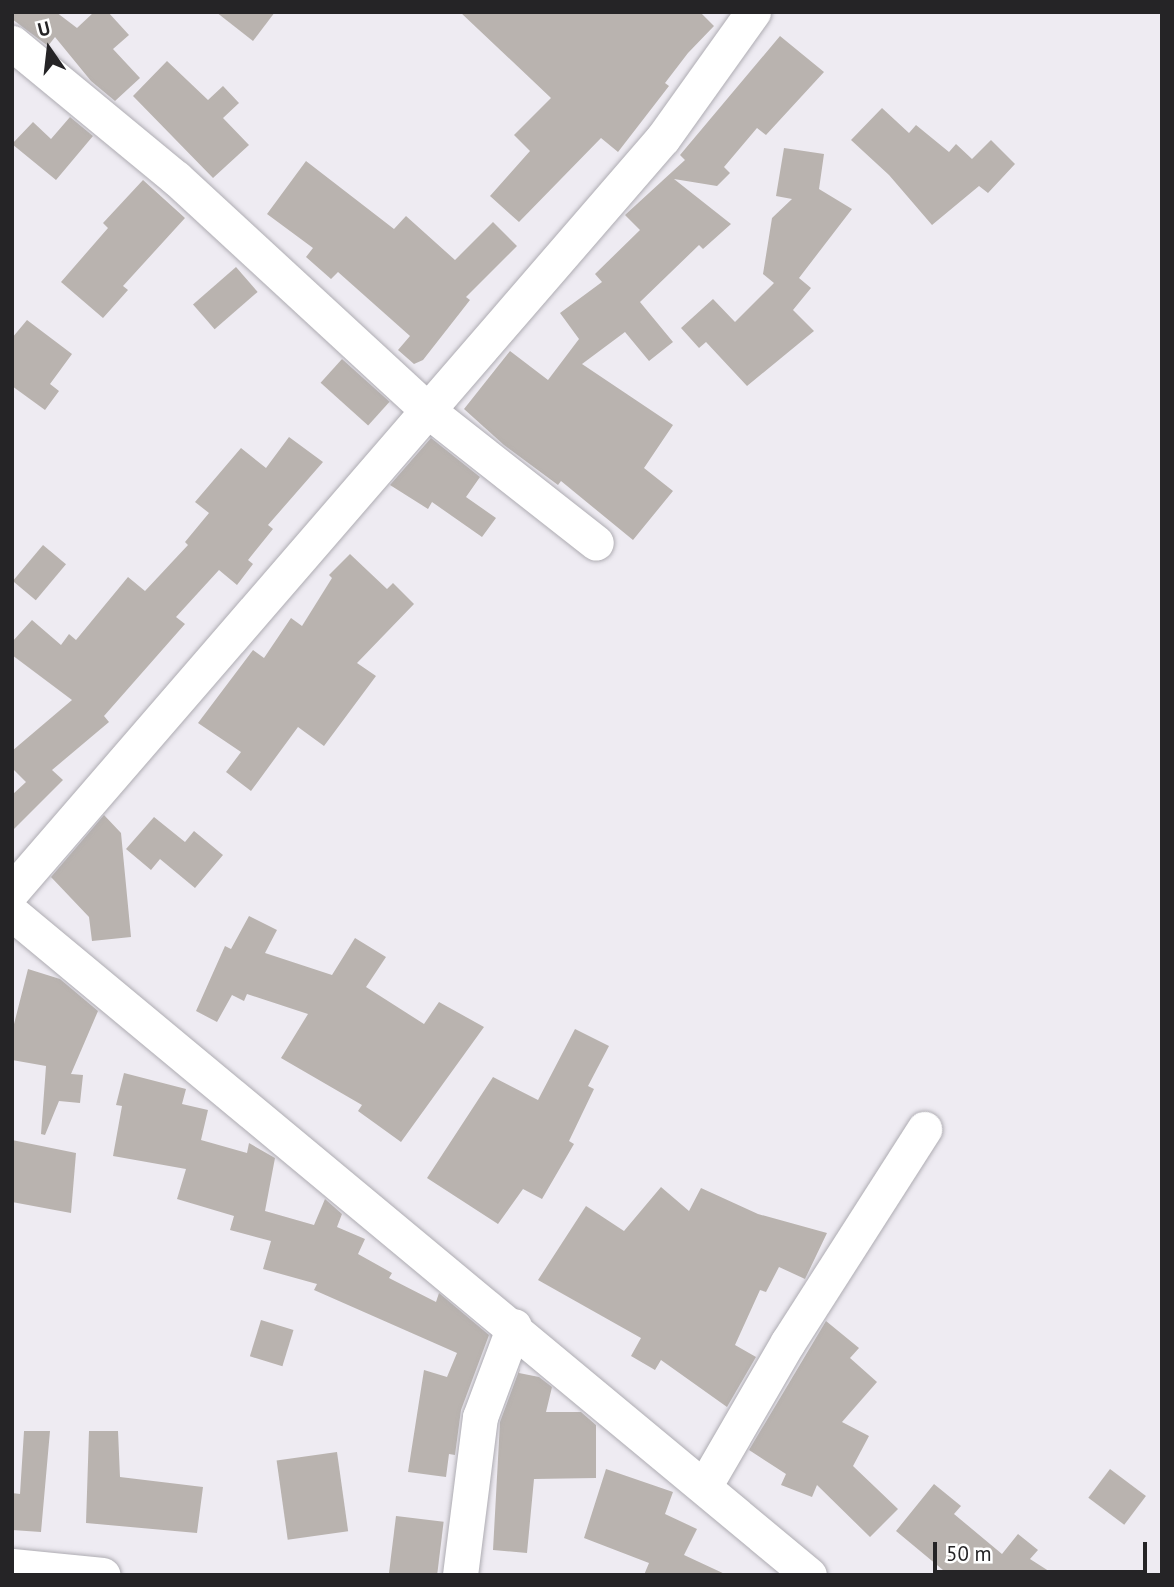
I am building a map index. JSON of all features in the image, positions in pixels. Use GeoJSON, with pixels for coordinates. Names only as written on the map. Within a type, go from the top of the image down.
{"type":"FeatureCollection","features":[{"type":"Feature","properties":{"kind":"street"},"geometry":{"type":"LineString","coordinates":[[12,891],[426,409],[535,290],[663,138],[753,12]]}},
{"type":"Feature","properties":{"kind":"street"},"geometry":{"type":"LineString","coordinates":[[12,43],[176,177],[426,409],[596,543]]}},
{"type":"Feature","properties":{"kind":"street"},"geometry":{"type":"LineString","coordinates":[[12,913],[705,1485],[809,1575]]}},
{"type":"Feature","properties":{"kind":"street"},"geometry":{"type":"LineString","coordinates":[[705,1485],[788,1342],[924,1129]]}},
{"type":"Feature","properties":{"kind":"street"},"geometry":{"type":"LineString","coordinates":[[460,1575],[480,1417],[513,1326]]}},
{"type":"Feature","properties":{"kind":"street"},"geometry":{"type":"LineString","coordinates":[[12,1566],[103,1575]]}},
{"type":"Feature","properties":{"kind":"building"},"geometry":{"type":"Polygon","coordinates":[[[12,12],[56,12],[77,28],[94,12],[108,12],[129,35],[113,49],[140,78],[115,101],[91,81],[55,37],[48,46],[12,19],[12,12]]]}},
{"type":"Feature","properties":{"kind":"building"},"geometry":{"type":"Polygon","coordinates":[[[216,12],[275,12],[253,41],[216,12]]]}},
{"type":"Feature","properties":{"kind":"building"},"geometry":{"type":"Polygon","coordinates":[[[460,12],[700,12],[714,26],[688,53],[665,83],[669,86],[618,152],[601,138],[519,222],[490,196],[530,151],[514,135],[551,98],[460,12]]]}},
{"type":"Feature","properties":{"kind":"building"},"geometry":{"type":"Polygon","coordinates":[[[780,36],[824,72],[766,135],[757,128],[724,167],[730,173],[717,186],[674,179],[731,224],[703,249],[699,245],[640,302],[673,342],[649,361],[625,332],[582,364],[673,425],[644,468],[673,491],[633,540],[561,481],[558,485],[504,445],[464,409],[510,351],[548,380],[579,339],[560,313],[602,282],[595,274],[640,230],[625,215],[685,160],[680,155],[780,36]]]}},
{"type":"Feature","properties":{"kind":"building"},"geometry":{"type":"Polygon","coordinates":[[[167,61],[208,100],[223,86],[239,103],[223,118],[249,145],[213,178],[133,96],[167,61]]]}},
{"type":"Feature","properties":{"kind":"building"},"geometry":{"type":"Polygon","coordinates":[[[882,108],[909,133],[916,125],[949,152],[956,144],[972,159],[991,140],[1015,164],[988,193],[979,186],[932,225],[889,175],[851,140],[882,108]]]}},
{"type":"Feature","properties":{"kind":"building"},"geometry":{"type":"Polygon","coordinates":[[[70,117],[93,136],[56,180],[12,144],[33,122],[51,139],[70,117]]]}},
{"type":"Feature","properties":{"kind":"building"},"geometry":{"type":"Polygon","coordinates":[[[784,148],[824,154],[819,189],[852,209],[799,278],[811,288],[793,310],[814,331],[747,386],[706,342],[699,348],[681,328],[713,299],[735,322],[774,283],[763,274],[772,218],[792,199],[776,196],[784,148]]]}},
{"type":"Feature","properties":{"kind":"building"},"geometry":{"type":"Polygon","coordinates":[[[306,161],[394,229],[406,216],[455,260],[493,222],[517,246],[466,297],[470,300],[423,360],[414,364],[398,350],[410,336],[338,272],[331,279],[306,257],[313,248],[267,214],[306,161]]]}},
{"type":"Feature","properties":{"kind":"building"},"geometry":{"type":"Polygon","coordinates":[[[143,180],[185,218],[123,286],[128,290],[103,318],[61,282],[108,228],[103,223],[143,180]]]}},
{"type":"Feature","properties":{"kind":"building"},"geometry":{"type":"Polygon","coordinates":[[[236,267],[258,292],[215,329],[193,304],[236,267]]]}},
{"type":"Feature","properties":{"kind":"building"},"geometry":{"type":"Polygon","coordinates":[[[27,320],[72,354],[50,384],[59,391],[45,410],[12,386],[12,338],[27,320]]]}},
{"type":"Feature","properties":{"kind":"building"},"geometry":{"type":"Polygon","coordinates":[[[342,359],[390,402],[368,426],[321,383],[342,359]]]}},
{"type":"Feature","properties":{"kind":"building"},"geometry":{"type":"Polygon","coordinates":[[[289,437],[323,462],[268,525],[273,529],[248,560],[253,564],[237,585],[219,570],[176,617],[185,624],[104,716],[109,722],[52,770],[63,780],[12,831],[12,795],[26,782],[12,768],[12,751],[72,700],[12,655],[12,642],[32,620],[61,645],[69,634],[76,640],[128,577],[145,591],[188,545],[185,542],[209,513],[195,502],[241,448],[266,468],[289,437]]]}},
{"type":"Feature","properties":{"kind":"building"},"geometry":{"type":"Polygon","coordinates":[[[431,438],[480,477],[466,497],[496,518],[482,537],[432,502],[428,509],[390,485],[431,438]]]}},
{"type":"Feature","properties":{"kind":"building"},"geometry":{"type":"Polygon","coordinates":[[[43,545],[66,564],[36,600],[13,581],[43,545]]]}},
{"type":"Feature","properties":{"kind":"building"},"geometry":{"type":"Polygon","coordinates":[[[350,554],[387,589],[393,583],[414,604],[357,663],[376,676],[324,746],[298,727],[251,791],[226,772],[241,752],[198,723],[253,650],[264,658],[291,618],[302,626],[332,578],[329,575],[350,554]]]}},
{"type":"Feature","properties":{"kind":"building"},"geometry":{"type":"Polygon","coordinates":[[[104,815],[121,833],[131,937],[92,941],[89,917],[51,877],[104,815]]]}},
{"type":"Feature","properties":{"kind":"building"},"geometry":{"type":"Polygon","coordinates":[[[154,817],[185,842],[194,831],[223,855],[195,888],[160,859],[151,870],[126,849],[154,817]]]}},
{"type":"Feature","properties":{"kind":"building"},"geometry":{"type":"Polygon","coordinates":[[[249,916],[277,930],[265,953],[332,975],[355,938],[386,957],[366,987],[424,1024],[439,1002],[484,1027],[401,1142],[358,1111],[362,1105],[281,1058],[308,1014],[247,994],[244,1001],[232,995],[217,1022],[196,1011],[225,946],[231,949],[249,916]]]}},
{"type":"Feature","properties":{"kind":"building"},"geometry":{"type":"Polygon","coordinates":[[[28,969],[60,979],[98,1011],[71,1074],[83,1075],[80,1103],[59,1101],[45,1135],[41,1134],[46,1066],[12,1060],[12,1032],[28,969]]]}},
{"type":"Feature","properties":{"kind":"building"},"geometry":{"type":"Polygon","coordinates":[[[575,1029],[609,1046],[588,1086],[594,1089],[569,1141],[574,1144],[542,1199],[523,1189],[498,1224],[427,1178],[493,1077],[538,1100],[575,1029]]]}},
{"type":"Feature","properties":{"kind":"building"},"geometry":{"type":"Polygon","coordinates":[[[124,1073],[186,1089],[182,1104],[208,1110],[201,1140],[247,1153],[249,1143],[275,1158],[265,1211],[314,1225],[325,1199],[342,1214],[337,1227],[365,1239],[358,1254],[392,1273],[389,1278],[436,1302],[439,1293],[489,1335],[461,1410],[455,1455],[449,1454],[446,1477],[408,1472],[424,1370],[447,1377],[457,1353],[314,1290],[317,1284],[263,1269],[271,1241],[230,1230],[234,1216],[177,1199],[186,1169],[113,1156],[122,1106],[116,1105],[124,1073]]]}},
{"type":"Feature","properties":{"kind":"building"},"geometry":{"type":"Polygon","coordinates":[[[12,1140],[76,1153],[71,1213],[12,1202],[12,1140]]]}},
{"type":"Feature","properties":{"kind":"building"},"geometry":{"type":"Polygon","coordinates":[[[661,1187],[689,1211],[701,1188],[758,1214],[827,1233],[805,1279],[779,1267],[766,1292],[760,1290],[735,1345],[756,1357],[727,1407],[661,1360],[655,1370],[631,1356],[641,1338],[538,1280],[586,1206],[624,1231],[661,1187]]]}},
{"type":"Feature","properties":{"kind":"building"},"geometry":{"type":"Polygon","coordinates":[[[261,1320],[294,1330],[282,1366],[250,1356],[261,1320]]]}},
{"type":"Feature","properties":{"kind":"building"},"geometry":{"type":"Polygon","coordinates":[[[826,1321],[859,1348],[850,1358],[877,1382],[842,1422],[869,1436],[853,1466],[898,1509],[870,1537],[817,1485],[812,1497],[781,1485],[786,1474],[749,1450],[826,1321]]]}},
{"type":"Feature","properties":{"kind":"building"},"geometry":{"type":"Polygon","coordinates":[[[520,1368],[519,1373],[539,1377],[552,1387],[546,1412],[581,1412],[596,1425],[596,1478],[534,1479],[527,1553],[493,1550],[500,1422],[520,1368]]]}},
{"type":"Feature","properties":{"kind":"building"},"geometry":{"type":"Polygon","coordinates":[[[24,1431],[50,1431],[41,1532],[12,1530],[12,1493],[20,1494],[24,1431]]]}},
{"type":"Feature","properties":{"kind":"building"},"geometry":{"type":"Polygon","coordinates":[[[89,1431],[118,1431],[120,1477],[203,1487],[197,1533],[86,1523],[89,1431]]]}},
{"type":"Feature","properties":{"kind":"building"},"geometry":{"type":"Polygon","coordinates":[[[337,1452],[348,1531],[288,1540],[277,1460],[337,1452]]]}},
{"type":"Feature","properties":{"kind":"building"},"geometry":{"type":"Polygon","coordinates":[[[606,1469],[673,1492],[665,1514],[697,1529],[684,1555],[727,1575],[644,1575],[649,1563],[584,1538],[606,1469]]]}},
{"type":"Feature","properties":{"kind":"building"},"geometry":{"type":"Polygon","coordinates":[[[1110,1469],[1146,1496],[1124,1525],[1088,1498],[1110,1469]]]}},
{"type":"Feature","properties":{"kind":"building"},"geometry":{"type":"Polygon","coordinates":[[[934,1484],[961,1506],[954,1514],[1002,1554],[1018,1534],[1038,1550],[1030,1559],[1055,1575],[949,1575],[896,1531],[934,1484]]]}},
{"type":"Feature","properties":{"kind":"building"},"geometry":{"type":"Polygon","coordinates":[[[396,1516],[444,1522],[437,1575],[389,1575],[396,1516]]]}}]}
